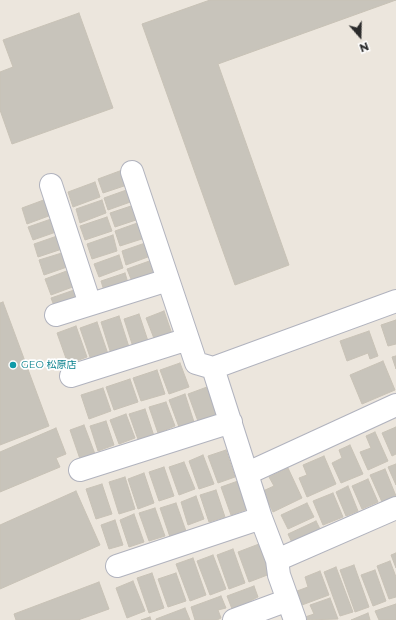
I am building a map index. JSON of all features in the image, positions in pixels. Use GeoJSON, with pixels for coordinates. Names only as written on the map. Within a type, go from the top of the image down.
{"type":"FeatureCollection","features":[{"type":"Feature","properties":{"kind":"street"},"geometry":{"type":"LineString","coordinates":[[132,172],[196,363],[213,368],[396,301]]}},
{"type":"Feature","properties":{"kind":"street"},"geometry":{"type":"LineString","coordinates":[[51,185],[90,304]]}},
{"type":"Feature","properties":{"kind":"street"},"geometry":{"type":"LineString","coordinates":[[56,315],[168,280]]}},
{"type":"Feature","properties":{"kind":"street"},"geometry":{"type":"LineString","coordinates":[[71,376],[188,339]]}},
{"type":"Feature","properties":{"kind":"street"},"geometry":{"type":"LineString","coordinates":[[213,368],[248,473],[261,518],[277,560],[279,576],[292,610],[234,620]]}},
{"type":"Feature","properties":{"kind":"street"},"geometry":{"type":"LineString","coordinates":[[248,473],[396,405]]}},
{"type":"Feature","properties":{"kind":"street"},"geometry":{"type":"LineString","coordinates":[[80,470],[231,422]]}},
{"type":"Feature","properties":{"kind":"street"},"geometry":{"type":"LineString","coordinates":[[277,560],[396,508]]}},
{"type":"Feature","properties":{"kind":"street"},"geometry":{"type":"LineString","coordinates":[[117,566],[261,518]]}},
{"type":"Feature","properties":{"kind":"building"},"geometry":{"type":"Polygon","coordinates":[[[210,0],[396,0],[218,64],[289,265],[235,285],[142,24],[210,0]]]}},
{"type":"Feature","properties":{"kind":"building"},"geometry":{"type":"Polygon","coordinates":[[[79,13],[113,108],[12,144],[0,110],[0,72],[13,67],[3,40],[79,13]]]}},
{"type":"Feature","properties":{"kind":"building"},"geometry":{"type":"Polygon","coordinates":[[[125,169],[130,184],[103,193],[98,179],[125,169]]]}},
{"type":"Feature","properties":{"kind":"building"},"geometry":{"type":"Polygon","coordinates":[[[95,182],[100,197],[73,207],[68,192],[95,182]]]}},
{"type":"Feature","properties":{"kind":"building"},"geometry":{"type":"Polygon","coordinates":[[[132,188],[136,200],[108,210],[104,198],[132,188]]]}},
{"type":"Feature","properties":{"kind":"building"},"geometry":{"type":"Polygon","coordinates":[[[49,198],[54,214],[27,224],[22,208],[49,198]]]}},
{"type":"Feature","properties":{"kind":"building"},"geometry":{"type":"Polygon","coordinates":[[[102,200],[106,213],[80,223],[76,209],[102,200]]]}},
{"type":"Feature","properties":{"kind":"building"},"geometry":{"type":"Polygon","coordinates":[[[137,204],[142,218],[115,227],[110,213],[137,204]]]}},
{"type":"Feature","properties":{"kind":"building"},"geometry":{"type":"Polygon","coordinates":[[[107,217],[112,231],[85,240],[80,226],[107,217]]]}},
{"type":"Feature","properties":{"kind":"building"},"geometry":{"type":"Polygon","coordinates":[[[54,218],[59,231],[33,240],[28,227],[54,218]]]}},
{"type":"Feature","properties":{"kind":"building"},"geometry":{"type":"Polygon","coordinates":[[[143,221],[148,237],[120,246],[115,231],[143,221]]]}},
{"type":"Feature","properties":{"kind":"building"},"geometry":{"type":"Polygon","coordinates":[[[60,235],[65,248],[38,257],[34,244],[60,235]]]}},
{"type":"Feature","properties":{"kind":"building"},"geometry":{"type":"Polygon","coordinates":[[[113,235],[117,251],[92,259],[87,244],[113,235]]]}},
{"type":"Feature","properties":{"kind":"building"},"geometry":{"type":"Polygon","coordinates":[[[151,241],[156,254],[126,265],[122,251],[151,241]]]}},
{"type":"Feature","properties":{"kind":"building"},"geometry":{"type":"Polygon","coordinates":[[[65,252],[70,266],[44,275],[39,260],[65,252]]]}},
{"type":"Feature","properties":{"kind":"building"},"geometry":{"type":"Polygon","coordinates":[[[119,255],[123,268],[99,277],[94,264],[119,255]]]}},
{"type":"Feature","properties":{"kind":"building"},"geometry":{"type":"Polygon","coordinates":[[[155,259],[160,274],[133,284],[127,269],[155,259]]]}},
{"type":"Feature","properties":{"kind":"building"},"geometry":{"type":"Polygon","coordinates":[[[72,269],[78,285],[51,295],[45,279],[72,269]]]}},
{"type":"Feature","properties":{"kind":"building"},"geometry":{"type":"Polygon","coordinates":[[[125,273],[129,286],[105,294],[101,281],[125,273]]]}},
{"type":"Feature","properties":{"kind":"building"},"geometry":{"type":"Polygon","coordinates":[[[77,289],[82,302],[56,311],[51,298],[77,289]]]}},
{"type":"Feature","properties":{"kind":"building","name":"GEO 松原店"},"geometry":{"type":"Polygon","coordinates":[[[3,302],[49,426],[0,445],[0,303],[3,302]]]}},
{"type":"Feature","properties":{"kind":"building"},"geometry":{"type":"Polygon","coordinates":[[[164,311],[172,334],[155,341],[146,318],[164,311]]]}},
{"type":"Feature","properties":{"kind":"building"},"geometry":{"type":"Polygon","coordinates":[[[139,314],[148,341],[133,347],[124,319],[139,314]]]}},
{"type":"Feature","properties":{"kind":"building"},"geometry":{"type":"Polygon","coordinates":[[[119,316],[129,347],[111,354],[101,322],[119,316]]]}},
{"type":"Feature","properties":{"kind":"building"},"geometry":{"type":"Polygon","coordinates":[[[396,320],[396,344],[388,346],[381,325],[396,320]]]}},
{"type":"Feature","properties":{"kind":"building"},"geometry":{"type":"Polygon","coordinates":[[[97,322],[108,354],[91,360],[80,328],[97,322]]]}},
{"type":"Feature","properties":{"kind":"building"},"geometry":{"type":"Polygon","coordinates":[[[76,326],[87,357],[68,364],[57,333],[76,326]]]}},
{"type":"Feature","properties":{"kind":"building"},"geometry":{"type":"Polygon","coordinates":[[[369,331],[378,356],[370,359],[368,353],[347,361],[340,341],[369,331]]]}},
{"type":"Feature","properties":{"kind":"building"},"geometry":{"type":"Polygon","coordinates":[[[396,356],[396,369],[392,357],[396,356]]]}},
{"type":"Feature","properties":{"kind":"building"},"geometry":{"type":"Polygon","coordinates":[[[383,361],[395,390],[362,404],[350,375],[383,361]]]}},
{"type":"Feature","properties":{"kind":"building"},"geometry":{"type":"Polygon","coordinates":[[[180,363],[189,387],[169,394],[160,370],[180,363]]]}},
{"type":"Feature","properties":{"kind":"building"},"geometry":{"type":"Polygon","coordinates":[[[157,370],[165,394],[141,401],[133,378],[157,370]]]}},
{"type":"Feature","properties":{"kind":"building"},"geometry":{"type":"Polygon","coordinates":[[[130,379],[138,402],[114,410],[106,387],[130,379]]]}},
{"type":"Feature","properties":{"kind":"building"},"geometry":{"type":"Polygon","coordinates":[[[207,387],[217,417],[199,424],[188,394],[207,387]]]}},
{"type":"Feature","properties":{"kind":"building"},"geometry":{"type":"Polygon","coordinates":[[[103,388],[111,411],[89,419],[81,395],[103,388]]]}},
{"type":"Feature","properties":{"kind":"building"},"geometry":{"type":"Polygon","coordinates":[[[185,394],[194,422],[179,427],[169,400],[185,394]]]}},
{"type":"Feature","properties":{"kind":"building"},"geometry":{"type":"Polygon","coordinates":[[[166,402],[175,426],[158,433],[149,407],[166,402]]]}},
{"type":"Feature","properties":{"kind":"building"},"geometry":{"type":"Polygon","coordinates":[[[145,409],[155,439],[140,445],[129,414],[145,409]]]}},
{"type":"Feature","properties":{"kind":"building"},"geometry":{"type":"Polygon","coordinates":[[[126,414],[135,438],[119,444],[110,420],[126,414]]]}},
{"type":"Feature","properties":{"kind":"building"},"geometry":{"type":"Polygon","coordinates":[[[106,421],[114,445],[98,451],[90,426],[106,421]]]}},
{"type":"Feature","properties":{"kind":"building"},"geometry":{"type":"Polygon","coordinates":[[[84,425],[95,454],[80,459],[70,430],[84,425]]]}},
{"type":"Feature","properties":{"kind":"building"},"geometry":{"type":"Polygon","coordinates":[[[396,427],[396,454],[392,456],[382,433],[396,427]]]}},
{"type":"Feature","properties":{"kind":"building"},"geometry":{"type":"Polygon","coordinates":[[[56,428],[66,454],[56,458],[60,467],[0,492],[0,452],[56,428]]]}},
{"type":"Feature","properties":{"kind":"building"},"geometry":{"type":"Polygon","coordinates":[[[375,432],[388,461],[368,470],[360,452],[371,448],[366,436],[375,432]]]}},
{"type":"Feature","properties":{"kind":"building"},"geometry":{"type":"Polygon","coordinates":[[[350,445],[363,474],[341,483],[332,463],[342,458],[339,450],[350,445]]]}},
{"type":"Feature","properties":{"kind":"building"},"geometry":{"type":"Polygon","coordinates":[[[226,450],[235,477],[218,483],[208,456],[226,450]]]}},
{"type":"Feature","properties":{"kind":"building"},"geometry":{"type":"Polygon","coordinates":[[[203,455],[214,484],[199,489],[189,461],[203,455]]]}},
{"type":"Feature","properties":{"kind":"building"},"geometry":{"type":"Polygon","coordinates":[[[324,456],[336,484],[307,497],[299,478],[307,475],[303,465],[324,456]]]}},
{"type":"Feature","properties":{"kind":"building"},"geometry":{"type":"Polygon","coordinates":[[[184,462],[195,489],[179,495],[169,467],[184,462]]]}},
{"type":"Feature","properties":{"kind":"building"},"geometry":{"type":"Polygon","coordinates":[[[396,464],[396,485],[388,467],[396,464]]]}},
{"type":"Feature","properties":{"kind":"building"},"geometry":{"type":"Polygon","coordinates":[[[164,467],[174,496],[159,501],[149,472],[164,467]]]}},
{"type":"Feature","properties":{"kind":"building"},"geometry":{"type":"Polygon","coordinates":[[[288,468],[302,498],[273,512],[263,491],[274,486],[269,477],[288,468]]]}},
{"type":"Feature","properties":{"kind":"building"},"geometry":{"type":"Polygon","coordinates":[[[385,469],[396,496],[382,502],[370,475],[385,469]]]}},
{"type":"Feature","properties":{"kind":"building"},"geometry":{"type":"Polygon","coordinates":[[[144,473],[154,503],[138,509],[128,479],[144,473]]]}},
{"type":"Feature","properties":{"kind":"building"},"geometry":{"type":"Polygon","coordinates":[[[125,477],[135,509],[119,514],[109,482],[125,477]]]}},
{"type":"Feature","properties":{"kind":"building"},"geometry":{"type":"Polygon","coordinates":[[[368,479],[378,502],[362,509],[352,486],[368,479]]]}},
{"type":"Feature","properties":{"kind":"building"},"geometry":{"type":"Polygon","coordinates":[[[238,481],[248,509],[231,515],[221,487],[238,481]]]}},
{"type":"Feature","properties":{"kind":"building"},"geometry":{"type":"Polygon","coordinates":[[[102,484],[112,514],[96,519],[86,489],[102,484]]]}},
{"type":"Feature","properties":{"kind":"building"},"geometry":{"type":"Polygon","coordinates":[[[348,486],[358,511],[346,516],[336,492],[348,486]]]}},
{"type":"Feature","properties":{"kind":"building"},"geometry":{"type":"Polygon","coordinates":[[[216,490],[225,517],[209,522],[200,495],[216,490]]]}},
{"type":"Feature","properties":{"kind":"building"},"geometry":{"type":"Polygon","coordinates":[[[76,491],[100,545],[0,589],[0,525],[76,491]]]}},
{"type":"Feature","properties":{"kind":"building"},"geometry":{"type":"Polygon","coordinates":[[[333,493],[343,517],[323,525],[313,501],[333,493]]]}},
{"type":"Feature","properties":{"kind":"building"},"geometry":{"type":"Polygon","coordinates":[[[196,496],[204,519],[188,525],[181,502],[196,496]]]}},
{"type":"Feature","properties":{"kind":"building"},"geometry":{"type":"Polygon","coordinates":[[[176,503],[186,531],[170,537],[160,508],[176,503]]]}},
{"type":"Feature","properties":{"kind":"building"},"geometry":{"type":"Polygon","coordinates":[[[307,503],[314,517],[288,529],[281,515],[307,503]]]}},
{"type":"Feature","properties":{"kind":"building"},"geometry":{"type":"Polygon","coordinates":[[[155,508],[165,536],[149,541],[139,513],[155,508]]]}},
{"type":"Feature","properties":{"kind":"building"},"geometry":{"type":"Polygon","coordinates":[[[134,514],[144,542],[129,547],[120,520],[134,514]]]}},
{"type":"Feature","properties":{"kind":"building"},"geometry":{"type":"Polygon","coordinates":[[[115,520],[123,545],[109,549],[101,525],[115,520]]]}},
{"type":"Feature","properties":{"kind":"building"},"geometry":{"type":"Polygon","coordinates":[[[316,521],[322,533],[294,547],[288,534],[316,521]]]}},
{"type":"Feature","properties":{"kind":"building"},"geometry":{"type":"Polygon","coordinates":[[[259,544],[270,574],[249,582],[238,552],[259,544]]]}},
{"type":"Feature","properties":{"kind":"building"},"geometry":{"type":"Polygon","coordinates":[[[233,549],[245,583],[229,589],[217,555],[233,549]]]}},
{"type":"Feature","properties":{"kind":"building"},"geometry":{"type":"Polygon","coordinates":[[[396,553],[396,568],[391,555],[396,553]]]}},
{"type":"Feature","properties":{"kind":"building"},"geometry":{"type":"Polygon","coordinates":[[[213,555],[226,589],[210,595],[197,561],[213,555]]]}},
{"type":"Feature","properties":{"kind":"building"},"geometry":{"type":"Polygon","coordinates":[[[193,558],[206,595],[190,601],[176,564],[193,558]]]}},
{"type":"Feature","properties":{"kind":"building"},"geometry":{"type":"Polygon","coordinates":[[[390,561],[396,577],[396,597],[389,599],[377,566],[390,561]]]}},
{"type":"Feature","properties":{"kind":"building"},"geometry":{"type":"Polygon","coordinates":[[[354,565],[369,607],[355,612],[340,570],[354,565]]]}},
{"type":"Feature","properties":{"kind":"building"},"geometry":{"type":"Polygon","coordinates":[[[336,567],[353,612],[340,616],[324,572],[336,567]]]}},
{"type":"Feature","properties":{"kind":"building"},"geometry":{"type":"Polygon","coordinates":[[[375,570],[386,601],[373,606],[361,575],[375,570]]]}},
{"type":"Feature","properties":{"kind":"building"},"geometry":{"type":"Polygon","coordinates":[[[320,571],[329,595],[302,605],[297,591],[308,587],[305,577],[320,571]]]}},
{"type":"Feature","properties":{"kind":"building"},"geometry":{"type":"Polygon","coordinates":[[[152,573],[164,608],[149,613],[137,578],[152,573]]]}},
{"type":"Feature","properties":{"kind":"building"},"geometry":{"type":"Polygon","coordinates":[[[176,573],[186,601],[168,607],[158,579],[176,573]]]}},
{"type":"Feature","properties":{"kind":"building"},"geometry":{"type":"Polygon","coordinates":[[[133,581],[145,611],[127,618],[116,588],[133,581]]]}},
{"type":"Feature","properties":{"kind":"building"},"geometry":{"type":"Polygon","coordinates":[[[99,582],[109,609],[78,620],[16,620],[14,614],[99,582]]]}},
{"type":"Feature","properties":{"kind":"building"},"geometry":{"type":"Polygon","coordinates":[[[254,586],[258,597],[250,601],[252,608],[234,614],[227,596],[254,586]]]}},
{"type":"Feature","properties":{"kind":"building"},"geometry":{"type":"Polygon","coordinates":[[[221,596],[226,608],[218,610],[221,618],[217,620],[195,620],[191,607],[221,596]]]}},
{"type":"Feature","properties":{"kind":"building"},"geometry":{"type":"Polygon","coordinates":[[[330,598],[338,619],[306,620],[305,617],[314,614],[310,605],[330,598]]]}},
{"type":"Feature","properties":{"kind":"building"},"geometry":{"type":"Polygon","coordinates":[[[396,604],[396,620],[379,620],[375,611],[396,604]]]}},
{"type":"Feature","properties":{"kind":"building"},"geometry":{"type":"Polygon","coordinates":[[[185,608],[190,620],[156,620],[156,619],[185,608]]]}},
{"type":"Feature","properties":{"kind":"building"},"geometry":{"type":"Polygon","coordinates":[[[368,613],[370,620],[351,620],[368,613]]]}},
{"type":"Feature","properties":{"kind":"building"},"geometry":{"type":"Polygon","coordinates":[[[150,617],[151,620],[141,620],[150,617]]]}},
{"type":"Feature","properties":{"kind":"place","name":"GEO 松原店"},"geometry":{"type":"Point","coordinates":[13,365]}}]}
